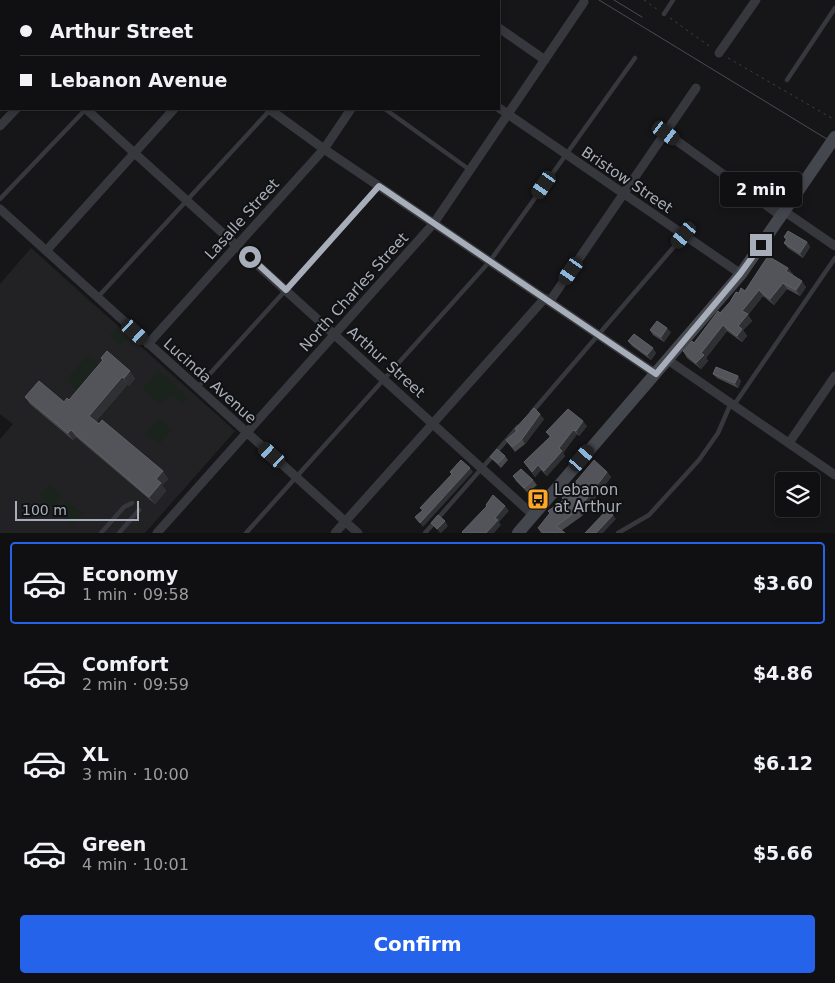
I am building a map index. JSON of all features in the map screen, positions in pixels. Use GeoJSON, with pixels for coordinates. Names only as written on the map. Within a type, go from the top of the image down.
{"type":"FeatureCollection","features":[{"type":"Feature","properties":{"kind":"main road"},"geometry":{"type":"LineString","coordinates":[[518,533],[740,274],[835,137]]}},
{"type":"Feature","properties":{"kind":"street"},"geometry":{"type":"LineString","coordinates":[[719,53],[756,0]]}},
{"type":"Feature","properties":{"kind":"street","name":"North Charles Street"},"geometry":{"type":"LineString","coordinates":[[161,532],[434,223],[584,2]]}},
{"type":"Feature","properties":{"kind":"street"},"geometry":{"type":"LineString","coordinates":[[500,29],[545,60]]}},
{"type":"Feature","properties":{"kind":"street"},"geometry":{"type":"LineString","coordinates":[[335,533],[433,423],[547,300],[624,194],[696,88]]}},
{"type":"Feature","properties":{"kind":"street","name":"Bristow Street"},"geometry":{"type":"LineString","coordinates":[[500,109],[740,274]]}},
{"type":"Feature","properties":{"kind":"street"},"geometry":{"type":"LineString","coordinates":[[0,126],[15,110]]}},
{"type":"Feature","properties":{"kind":"street","name":"Arthur Street"},"geometry":{"type":"LineString","coordinates":[[87,110],[533,515]]}},
{"type":"Feature","properties":{"kind":"street"},"geometry":{"type":"LineString","coordinates":[[46,251],[173,110]]}},
{"type":"Feature","properties":{"kind":"street"},"geometry":{"type":"LineString","coordinates":[[271,110],[324,149],[656,374]]}},
{"type":"Feature","properties":{"kind":"street","name":"Lasalle Street"},"geometry":{"type":"LineString","coordinates":[[148,344],[324,149],[350,110]]}},
{"type":"Feature","properties":{"kind":"street"},"geometry":{"type":"LineString","coordinates":[[666,133],[783,214],[835,246]]}},
{"type":"Feature","properties":{"kind":"street","name":"Lucinda Avenue"},"geometry":{"type":"LineString","coordinates":[[0,209],[358,533]]}},
{"type":"Feature","properties":{"kind":"street"},"geometry":{"type":"LineString","coordinates":[[668,360],[835,475]]}},
{"type":"Feature","properties":{"kind":"street"},"geometry":{"type":"LineString","coordinates":[[789,443],[835,376]]}},
{"type":"Feature","properties":{"kind":"lane"},"geometry":{"type":"LineString","coordinates":[[664,14],[673,0]]}},
{"type":"Feature","properties":{"kind":"lane"},"geometry":{"type":"LineString","coordinates":[[788,80],[835,8]]}},
{"type":"Feature","properties":{"kind":"lane"},"geometry":{"type":"LineString","coordinates":[[246,533],[490,262],[635,58]]}},
{"type":"Feature","properties":{"kind":"lane"},"geometry":{"type":"LineString","coordinates":[[0,200],[85,110]]}},
{"type":"Feature","properties":{"kind":"lane"},"geometry":{"type":"LineString","coordinates":[[97,298],[188,201],[269,110]]}},
{"type":"Feature","properties":{"kind":"lane"},"geometry":{"type":"LineString","coordinates":[[386,110],[470,170]]}},
{"type":"Feature","properties":{"kind":"lane"},"geometry":{"type":"LineString","coordinates":[[197,388],[379,186]]}},
{"type":"Feature","properties":{"kind":"lane"},"geometry":{"type":"LineString","coordinates":[[528,417],[684,235]]}},
{"type":"Feature","properties":{"kind":"lane"},"geometry":{"type":"LineString","coordinates":[[618,533],[648,515],[699,460],[718,433],[732,404],[835,258]]}},
{"type":"Feature","properties":{"kind":"lane"},"geometry":{"type":"LineString","coordinates":[[425,533],[521,424]]}},
{"type":"Feature","properties":{"kind":"lane"},"geometry":{"type":"LineString","coordinates":[[101,533],[124,507],[132,503]]}},
{"type":"Feature","properties":{"kind":"lane"},"geometry":{"type":"LineString","coordinates":[[119,533],[140,510]]}},
{"type":"Feature","properties":{"kind":"path"},"geometry":{"type":"LineString","coordinates":[[644,0],[719,53],[835,120]]}},
{"type":"Feature","properties":{"kind":"shaded area"},"geometry":{"type":"Polygon","coordinates":[[[31,248],[235,431],[145,533],[0,533],[0,439],[13,424],[0,414],[0,284],[31,248]]]}},
{"type":"Feature","properties":{"kind":"shaded area"},"geometry":{"type":"Polygon","coordinates":[[[115,329],[126,339],[120,346],[109,336],[115,329]]]}},
{"type":"Feature","properties":{"kind":"shaded area"},"geometry":{"type":"Polygon","coordinates":[[[89,354],[99,363],[90,373],[97,379],[82,396],[65,380],[89,354]]]}},
{"type":"Feature","properties":{"kind":"shaded area"},"geometry":{"type":"Polygon","coordinates":[[[158,370],[189,398],[182,404],[171,394],[161,405],[142,388],[158,370]]]}},
{"type":"Feature","properties":{"kind":"shaded area"},"geometry":{"type":"Polygon","coordinates":[[[159,418],[172,430],[159,445],[145,433],[159,418]]]}},
{"type":"Feature","properties":{"kind":"shaded area"},"geometry":{"type":"Polygon","coordinates":[[[50,484],[63,496],[52,507],[39,495],[50,484]]]}},
{"type":"Feature","properties":{"kind":"shaded area"},"geometry":{"type":"Polygon","coordinates":[[[67,500],[83,514],[72,525],[57,511],[67,500]]]}},
{"type":"Feature","properties":{"kind":"building"},"geometry":{"type":"Polygon","coordinates":[[[788,231],[807,242],[800,253],[784,243],[787,239],[784,237],[788,231]]]}},
{"type":"Feature","properties":{"kind":"building"},"geometry":{"type":"Polygon","coordinates":[[[768,256],[788,268],[786,271],[802,281],[796,290],[783,283],[770,299],[759,290],[742,311],[748,314],[738,326],[742,329],[737,336],[723,325],[701,353],[704,355],[696,363],[683,351],[692,341],[694,343],[718,311],[720,313],[736,292],[739,293],[741,288],[745,291],[768,256]]]}},
{"type":"Feature","properties":{"kind":"building"},"geometry":{"type":"Polygon","coordinates":[[[657,321],[667,328],[661,337],[650,330],[657,321]]]}},
{"type":"Feature","properties":{"kind":"building"},"geometry":{"type":"Polygon","coordinates":[[[634,334],[653,348],[647,355],[628,341],[634,334]]]}},
{"type":"Feature","properties":{"kind":"building"},"geometry":{"type":"Polygon","coordinates":[[[107,351],[130,371],[124,378],[122,377],[89,416],[99,424],[102,420],[163,471],[156,479],[161,483],[149,497],[71,430],[68,433],[25,397],[39,381],[64,402],[67,398],[69,400],[103,360],[101,358],[107,351]]]}},
{"type":"Feature","properties":{"kind":"building"},"geometry":{"type":"Polygon","coordinates":[[[716,367],[738,376],[735,383],[713,374],[716,367]]]}},
{"type":"Feature","properties":{"kind":"building"},"geometry":{"type":"Polygon","coordinates":[[[534,408],[540,414],[522,439],[512,447],[506,440],[517,431],[515,429],[534,408]]]}},
{"type":"Feature","properties":{"kind":"building"},"geometry":{"type":"Polygon","coordinates":[[[568,409],[583,421],[576,431],[573,430],[559,448],[562,451],[544,471],[538,465],[532,472],[524,462],[551,436],[546,432],[568,409]]]}},
{"type":"Feature","properties":{"kind":"building"},"geometry":{"type":"Polygon","coordinates":[[[497,449],[505,456],[498,463],[490,457],[497,449]]]}},
{"type":"Feature","properties":{"kind":"building"},"geometry":{"type":"Polygon","coordinates":[[[461,460],[470,468],[420,523],[415,517],[423,510],[420,508],[452,474],[450,472],[461,460]]]}},
{"type":"Feature","properties":{"kind":"building"},"geometry":{"type":"Polygon","coordinates":[[[594,460],[607,472],[578,510],[556,526],[565,533],[544,533],[538,528],[550,513],[548,511],[564,500],[562,498],[594,460]]]}},
{"type":"Feature","properties":{"kind":"building"},"geometry":{"type":"Polygon","coordinates":[[[521,469],[533,480],[524,488],[513,476],[521,469]]]}},
{"type":"Feature","properties":{"kind":"building"},"geometry":{"type":"Polygon","coordinates":[[[493,495],[505,506],[495,518],[498,520],[486,533],[463,533],[487,506],[493,495]]]}},
{"type":"Feature","properties":{"kind":"building"},"geometry":{"type":"Polygon","coordinates":[[[607,510],[613,515],[596,533],[585,533],[607,510]]]}},
{"type":"Feature","properties":{"kind":"building"},"geometry":{"type":"Polygon","coordinates":[[[438,515],[445,521],[437,529],[431,523],[438,515]]]}},
{"type":"Feature","properties":{"kind":"tram line"},"geometry":{"type":"LineString","coordinates":[[599,0],[835,144]]}},
{"type":"Feature","properties":{"kind":"tram line"},"geometry":{"type":"LineString","coordinates":[[614,0],[642,17]]}},
{"type":"Feature","properties":{"kind":"place","name":"Lebanon at Arthur"},"geometry":{"type":"Point","coordinates":[538,499]}},
{"type":"Feature","properties":{"kind":"route"},"geometry":{"type":"LineString","coordinates":[[250,257],[286,290],[379,186],[656,374],[740,274],[761,245]]}}]}
